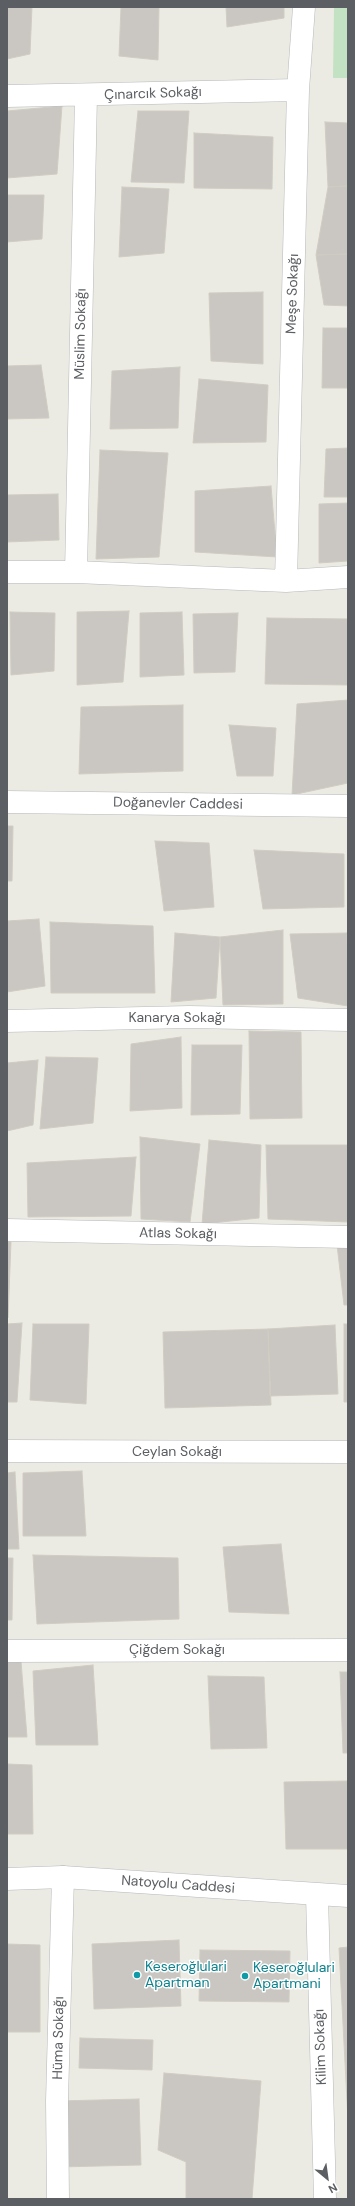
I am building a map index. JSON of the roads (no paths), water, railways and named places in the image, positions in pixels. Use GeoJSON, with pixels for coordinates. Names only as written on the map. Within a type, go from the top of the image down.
{"type":"FeatureCollection","features":[{"type":"Feature","properties":{"kind":"street","name":"Meşe Sokağı"},"geometry":{"type":"LineString","coordinates":[[286,581],[298,90],[304,7]]}},
{"type":"Feature","properties":{"kind":"street","name":"Çınarcık Sokağı"},"geometry":{"type":"LineString","coordinates":[[7,96],[86,96],[298,90]]}},
{"type":"Feature","properties":{"kind":"street","name":"Müslim Sokağı"},"geometry":{"type":"LineString","coordinates":[[76,572],[86,96]]}},
{"type":"Feature","properties":{"kind":"street"},"geometry":{"type":"LineString","coordinates":[[7,572],[76,572],[286,581],[348,577]]}},
{"type":"Feature","properties":{"kind":"street","name":"Doğanevler Caddesi"},"geometry":{"type":"LineString","coordinates":[[7,802],[348,806]]}},
{"type":"Feature","properties":{"kind":"street","name":"Kanarya Sokağı"},"geometry":{"type":"LineString","coordinates":[[7,1020],[189,1017],[348,1020]]}},
{"type":"Feature","properties":{"kind":"street","name":"Atlas Sokağı"},"geometry":{"type":"LineString","coordinates":[[7,1230],[348,1237]]}},
{"type":"Feature","properties":{"kind":"street","name":"Ceylan Sokağı"},"geometry":{"type":"LineString","coordinates":[[7,1451],[348,1452]]}},
{"type":"Feature","properties":{"kind":"street","name":"Çiğdem Sokağı"},"geometry":{"type":"LineString","coordinates":[[7,1651],[348,1650]]}},
{"type":"Feature","properties":{"kind":"street","name":"Natoyolu Caddesi"},"geometry":{"type":"LineString","coordinates":[[7,1879],[63,1877],[348,1896]]}},
{"type":"Feature","properties":{"kind":"street","name":"Hüma Sokağı"},"geometry":{"type":"LineString","coordinates":[[58,2199],[57,2101],[63,1877]]}},
{"type":"Feature","properties":{"kind":"street","name":"Kilim Sokağı"},"geometry":{"type":"LineString","coordinates":[[317,1895],[325,2199]]}},
{"type":"Feature","properties":{"kind":"place","name":"Keseroğlulari Apartman"},"geometry":{"type":"Point","coordinates":[137,1975]}},
{"type":"Feature","properties":{"kind":"place","name":"Keseroğlulari Apartmani"},"geometry":{"type":"Point","coordinates":[245,1976]}}]}
